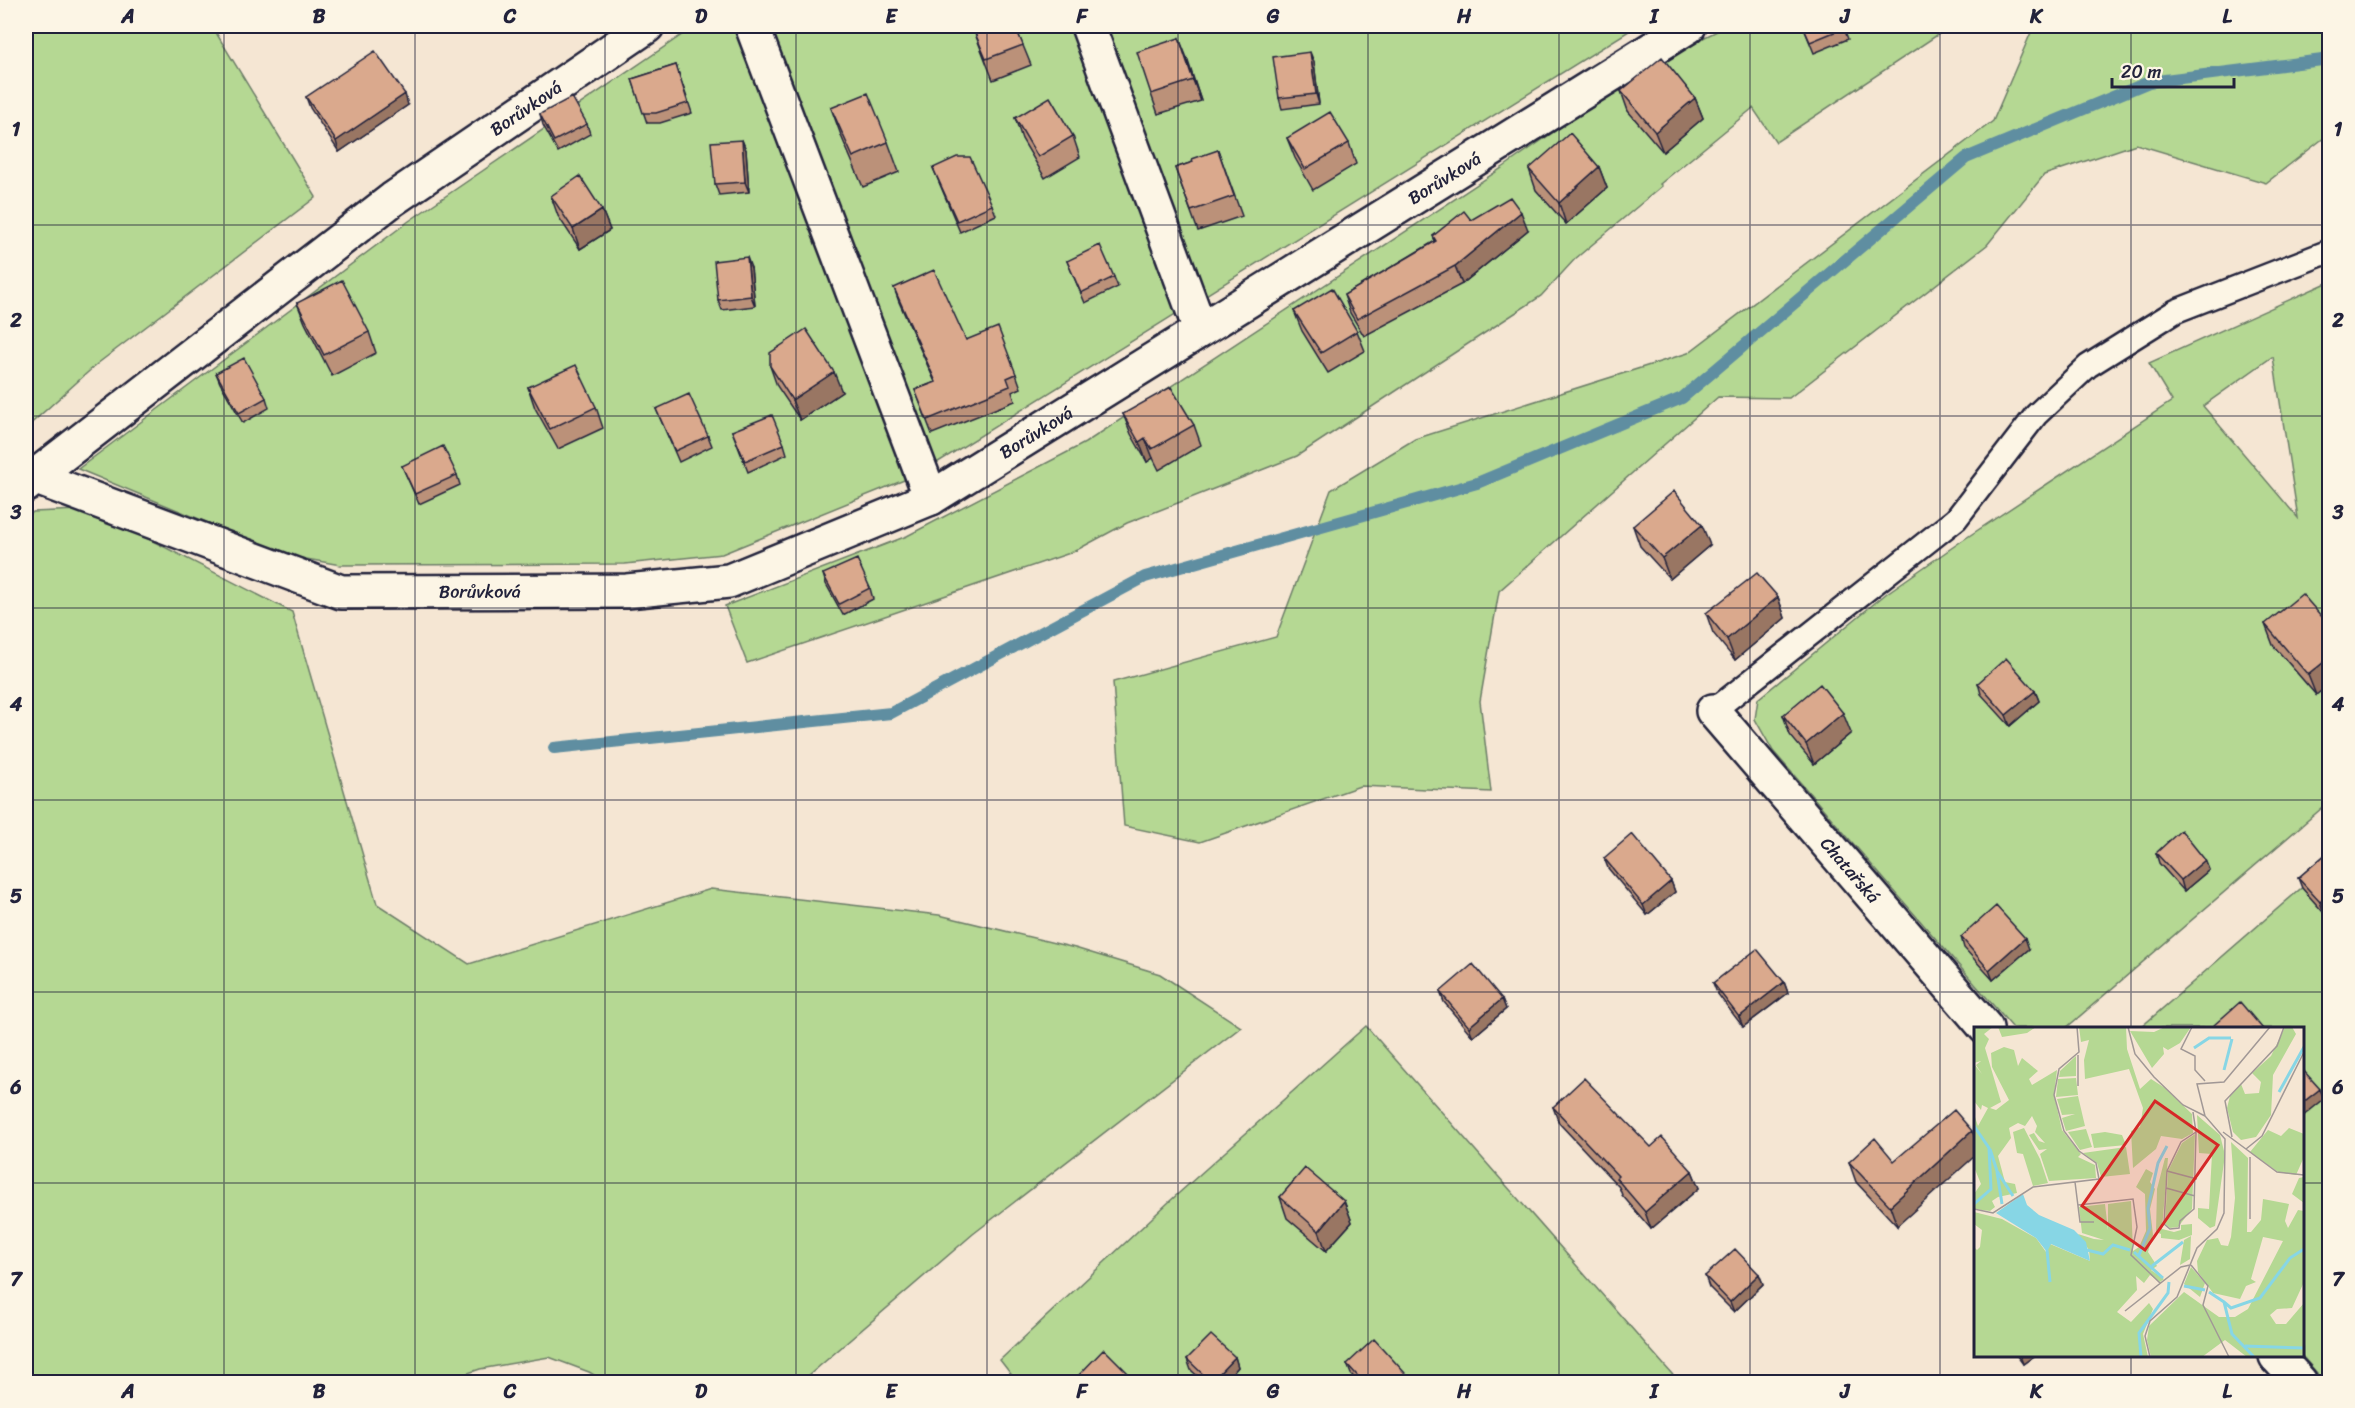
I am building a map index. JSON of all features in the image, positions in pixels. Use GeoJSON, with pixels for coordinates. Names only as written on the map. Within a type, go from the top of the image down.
{"type":"FeatureCollection","features":[{"type":"Feature","properties":{"kind":"street","name":"Borůvková"},"geometry":{"type":"LineString","coordinates":[[30,481],[393,199],[647,26]]}},
{"type":"Feature","properties":{"kind":"street"},"geometry":{"type":"LineString","coordinates":[[752,26],[931,498]]}},
{"type":"Feature","properties":{"kind":"street"},"geometry":{"type":"LineString","coordinates":[[1088,26],[1200,329]]}},
{"type":"Feature","properties":{"kind":"street","name":"Borůvková"},"geometry":{"type":"LineString","coordinates":[[30,481],[341,592],[627,591],[729,581],[931,498],[1689,26]]}},
{"type":"Feature","properties":{"kind":"street","name":"Chatařská"},"geometry":{"type":"LineString","coordinates":[[1713,711],[1984,1027]]}},
{"type":"Feature","properties":{"kind":"street"},"geometry":{"type":"LineString","coordinates":[[2277,1357],[2300,1383]]}},
{"type":"Feature","properties":{"kind":"lane"},"geometry":{"type":"LineString","coordinates":[[1713,711],[1956,519],[2036,415],[2088,366],[2176,311],[2330,251]]}},
{"type":"Feature","properties":{"kind":"green space"},"geometry":{"type":"Polygon","coordinates":[[[26,26],[212,26],[316,197],[97,364],[26,428],[26,26]]]}},
{"type":"Feature","properties":{"kind":"green space"},"geometry":{"type":"Polygon","coordinates":[[[695,26],[1637,26],[919,474],[722,554],[625,564],[341,565],[289,556],[78,469],[409,221],[695,26]]]}},
{"type":"Feature","properties":{"kind":"green space"},"geometry":{"type":"Polygon","coordinates":[[[1727,26],[1951,26],[1776,142],[1753,108],[1660,184],[1662,186],[1575,259],[1541,296],[1297,456],[1127,523],[1073,552],[747,663],[725,606],[907,536],[1085,443],[1502,168],[1605,96],[1687,46],[1727,26]]]}},
{"type":"Feature","properties":{"kind":"green space"},"geometry":{"type":"Polygon","coordinates":[[[2045,26],[2329,26],[2329,134],[2266,183],[2136,144],[2044,175],[1987,245],[1789,398],[1718,397],[1499,591],[1480,701],[1491,792],[1360,786],[1200,842],[1124,826],[1113,682],[1276,637],[1331,490],[1415,439],[1688,353],[1993,121],[2032,30],[2045,26]]]}},
{"type":"Feature","properties":{"kind":"green space"},"geometry":{"type":"Polygon","coordinates":[[[2329,282],[2329,802],[2067,1027],[2012,1027],[1773,751],[1755,719],[1758,699],[1887,593],[2172,401],[2149,363],[2329,282]],[[2272,357],[2203,406],[2298,518],[2273,357],[2272,357]]]}},
{"type":"Feature","properties":{"kind":"green space"},"geometry":{"type":"Polygon","coordinates":[[[79,510],[137,533],[292,612],[377,904],[469,964],[711,889],[939,915],[1075,948],[1160,974],[1241,1027],[973,1234],[801,1382],[606,1382],[589,1372],[549,1357],[480,1369],[442,1382],[26,1382],[26,519],[33,512],[79,510]]]}},
{"type":"Feature","properties":{"kind":"green space"},"geometry":{"type":"Polygon","coordinates":[[[2329,864],[2329,1382],[2325,1382],[2303,1357],[2304,1027],[2141,1027],[2329,864]]]}},
{"type":"Feature","properties":{"kind":"green space"},"geometry":{"type":"Polygon","coordinates":[[[1366,1026],[1679,1382],[1017,1382],[1000,1360],[1170,1201],[1366,1026]]]}},
{"type":"Feature","properties":{"kind":"building"},"geometry":{"type":"Polygon","coordinates":[[[972,26],[1015,26],[1023,45],[986,59],[972,26]]]}},
{"type":"Feature","properties":{"kind":"building"},"geometry":{"type":"Polygon","coordinates":[[[1803,26],[1843,26],[1844,28],[1810,42],[1803,26]]]}},
{"type":"Feature","properties":{"kind":"building"},"geometry":{"type":"Polygon","coordinates":[[[1179,38],[1193,80],[1151,94],[1137,52],[1179,38]]]}},
{"type":"Feature","properties":{"kind":"building"},"geometry":{"type":"Polygon","coordinates":[[[375,51],[405,94],[336,141],[306,97],[375,51]]]}},
{"type":"Feature","properties":{"kind":"building"},"geometry":{"type":"Polygon","coordinates":[[[1310,52],[1316,94],[1279,98],[1273,57],[1310,52]]]}},
{"type":"Feature","properties":{"kind":"building"},"geometry":{"type":"Polygon","coordinates":[[[1662,57],[1695,98],[1655,132],[1621,91],[1662,57]]]}},
{"type":"Feature","properties":{"kind":"building"},"geometry":{"type":"Polygon","coordinates":[[[676,65],[688,103],[656,113],[643,113],[632,79],[676,65]]]}},
{"type":"Feature","properties":{"kind":"building"},"geometry":{"type":"Polygon","coordinates":[[[868,93],[888,142],[853,157],[831,108],[868,93]]]}},
{"type":"Feature","properties":{"kind":"building"},"geometry":{"type":"Polygon","coordinates":[[[572,97],[587,124],[554,141],[540,114],[572,97]]]}},
{"type":"Feature","properties":{"kind":"building"},"geometry":{"type":"Polygon","coordinates":[[[1050,97],[1073,136],[1038,157],[1015,118],[1050,97]]]}},
{"type":"Feature","properties":{"kind":"building"},"geometry":{"type":"Polygon","coordinates":[[[1330,112],[1349,143],[1305,169],[1287,138],[1330,112]]]}},
{"type":"Feature","properties":{"kind":"building"},"geometry":{"type":"Polygon","coordinates":[[[1570,133],[1599,167],[1559,203],[1529,169],[1570,133]]]}},
{"type":"Feature","properties":{"kind":"building"},"geometry":{"type":"Polygon","coordinates":[[[742,140],[745,182],[715,184],[711,142],[742,140]]]}},
{"type":"Feature","properties":{"kind":"building"},"geometry":{"type":"Polygon","coordinates":[[[1218,150],[1234,196],[1191,211],[1175,168],[1218,150]]]}},
{"type":"Feature","properties":{"kind":"building"},"geometry":{"type":"Polygon","coordinates":[[[957,157],[970,157],[992,205],[957,221],[933,168],[957,157]]]}},
{"type":"Feature","properties":{"kind":"building"},"geometry":{"type":"Polygon","coordinates":[[[580,176],[602,210],[573,229],[551,196],[580,176]]]}},
{"type":"Feature","properties":{"kind":"building"},"geometry":{"type":"Polygon","coordinates":[[[1510,197],[1521,212],[1455,266],[1357,319],[1344,295],[1436,241],[1433,236],[1464,211],[1471,220],[1510,197]]]}},
{"type":"Feature","properties":{"kind":"building"},"geometry":{"type":"Polygon","coordinates":[[[1100,245],[1114,277],[1081,293],[1067,261],[1100,245]]]}},
{"type":"Feature","properties":{"kind":"building"},"geometry":{"type":"Polygon","coordinates":[[[747,257],[751,296],[718,300],[714,261],[747,257]]]}},
{"type":"Feature","properties":{"kind":"building"},"geometry":{"type":"Polygon","coordinates":[[[934,270],[966,340],[998,327],[1016,374],[1007,378],[1010,386],[927,420],[915,390],[936,382],[894,288],[934,270]]]}},
{"type":"Feature","properties":{"kind":"building"},"geometry":{"type":"Polygon","coordinates":[[[342,280],[369,332],[324,355],[297,303],[342,280]]]}},
{"type":"Feature","properties":{"kind":"building"},"geometry":{"type":"Polygon","coordinates":[[[1332,288],[1357,331],[1321,353],[1294,311],[1332,288]]]}},
{"type":"Feature","properties":{"kind":"building"},"geometry":{"type":"Polygon","coordinates":[[[806,329],[834,372],[792,400],[770,366],[770,353],[806,329]]]}},
{"type":"Feature","properties":{"kind":"building"},"geometry":{"type":"Polygon","coordinates":[[[244,358],[266,398],[239,413],[216,373],[244,358]]]}},
{"type":"Feature","properties":{"kind":"building"},"geometry":{"type":"Polygon","coordinates":[[[576,365],[596,407],[550,429],[528,387],[576,365]]]}},
{"type":"Feature","properties":{"kind":"building"},"geometry":{"type":"Polygon","coordinates":[[[1171,387],[1194,425],[1152,449],[1145,438],[1139,442],[1123,414],[1171,387]]]}},
{"type":"Feature","properties":{"kind":"building"},"geometry":{"type":"Polygon","coordinates":[[[689,394],[708,436],[675,451],[656,409],[689,394]]]}},
{"type":"Feature","properties":{"kind":"building"},"geometry":{"type":"Polygon","coordinates":[[[772,415],[784,444],[745,461],[732,431],[772,415]]]}},
{"type":"Feature","properties":{"kind":"building"},"geometry":{"type":"Polygon","coordinates":[[[443,446],[457,475],[415,494],[402,466],[443,446]]]}},
{"type":"Feature","properties":{"kind":"building"},"geometry":{"type":"Polygon","coordinates":[[[1674,491],[1702,525],[1662,558],[1633,526],[1674,491]]]}},
{"type":"Feature","properties":{"kind":"building"},"geometry":{"type":"Polygon","coordinates":[[[857,559],[870,588],[839,604],[823,574],[857,559]]]}},
{"type":"Feature","properties":{"kind":"building"},"geometry":{"type":"Polygon","coordinates":[[[1757,573],[1778,597],[1727,639],[1706,613],[1757,573]]]}},
{"type":"Feature","properties":{"kind":"building"},"geometry":{"type":"Polygon","coordinates":[[[2302,594],[2330,626],[2330,657],[2308,675],[2265,624],[2302,594]]]}},
{"type":"Feature","properties":{"kind":"building"},"geometry":{"type":"Polygon","coordinates":[[[2006,658],[2035,691],[2006,715],[1978,683],[2006,658]]]}},
{"type":"Feature","properties":{"kind":"building"},"geometry":{"type":"Polygon","coordinates":[[[1820,684],[1843,713],[1806,744],[1783,715],[1820,684]]]}},
{"type":"Feature","properties":{"kind":"building"},"geometry":{"type":"Polygon","coordinates":[[[2181,830],[2205,860],[2181,880],[2156,853],[2181,830]]]}},
{"type":"Feature","properties":{"kind":"building"},"geometry":{"type":"Polygon","coordinates":[[[1632,834],[1671,881],[1643,905],[1604,858],[1632,834]]]}},
{"type":"Feature","properties":{"kind":"building"},"geometry":{"type":"Polygon","coordinates":[[[2326,854],[2330,858],[2330,893],[2320,902],[2298,878],[2326,854]]]}},
{"type":"Feature","properties":{"kind":"building"},"geometry":{"type":"Polygon","coordinates":[[[1996,906],[2025,938],[1989,970],[1961,937],[1996,906]]]}},
{"type":"Feature","properties":{"kind":"building"},"geometry":{"type":"Polygon","coordinates":[[[1757,949],[1784,982],[1739,1017],[1713,983],[1757,949]]]}},
{"type":"Feature","properties":{"kind":"building"},"geometry":{"type":"Polygon","coordinates":[[[1473,964],[1502,999],[1469,1027],[1440,992],[1473,964]]]}},
{"type":"Feature","properties":{"kind":"building"},"geometry":{"type":"Polygon","coordinates":[[[2240,1002],[2261,1027],[2216,1027],[2214,1025],[2240,1002]]]}},
{"type":"Feature","properties":{"kind":"building"},"geometry":{"type":"Polygon","coordinates":[[[2304,1071],[2320,1089],[2304,1101],[2304,1071]]]}},
{"type":"Feature","properties":{"kind":"building"},"geometry":{"type":"Polygon","coordinates":[[[1584,1078],[1651,1147],[1662,1137],[1692,1171],[1645,1212],[1616,1178],[1618,1176],[1553,1107],[1584,1078]]]}},
{"type":"Feature","properties":{"kind":"building"},"geometry":{"type":"Polygon","coordinates":[[[1954,1110],[1972,1131],[1890,1206],[1849,1162],[1875,1138],[1894,1161],[1954,1110]]]}},
{"type":"Feature","properties":{"kind":"building"},"geometry":{"type":"Polygon","coordinates":[[[1305,1168],[1344,1201],[1319,1231],[1280,1197],[1305,1168]]]}},
{"type":"Feature","properties":{"kind":"building"},"geometry":{"type":"Polygon","coordinates":[[[1735,1249],[1759,1274],[1730,1302],[1705,1276],[1735,1249]]]}},
{"type":"Feature","properties":{"kind":"building"},"geometry":{"type":"Polygon","coordinates":[[[1211,1335],[1235,1357],[1211,1382],[1187,1359],[1211,1335]]]}},
{"type":"Feature","properties":{"kind":"building"},"geometry":{"type":"Polygon","coordinates":[[[1374,1339],[1414,1383],[1364,1383],[1347,1364],[1374,1339]]]}},
{"type":"Feature","properties":{"kind":"building"},"geometry":{"type":"Polygon","coordinates":[[[1104,1349],[1132,1377],[1126,1383],[1084,1383],[1078,1376],[1104,1349]]]}},
{"type":"Feature","properties":{"kind":"waterway"},"geometry":{"type":"LineString","coordinates":[[554,748],[891,713],[1145,577],[1477,483],[1682,398],[1966,158],[2149,82],[2330,59]]}}]}
